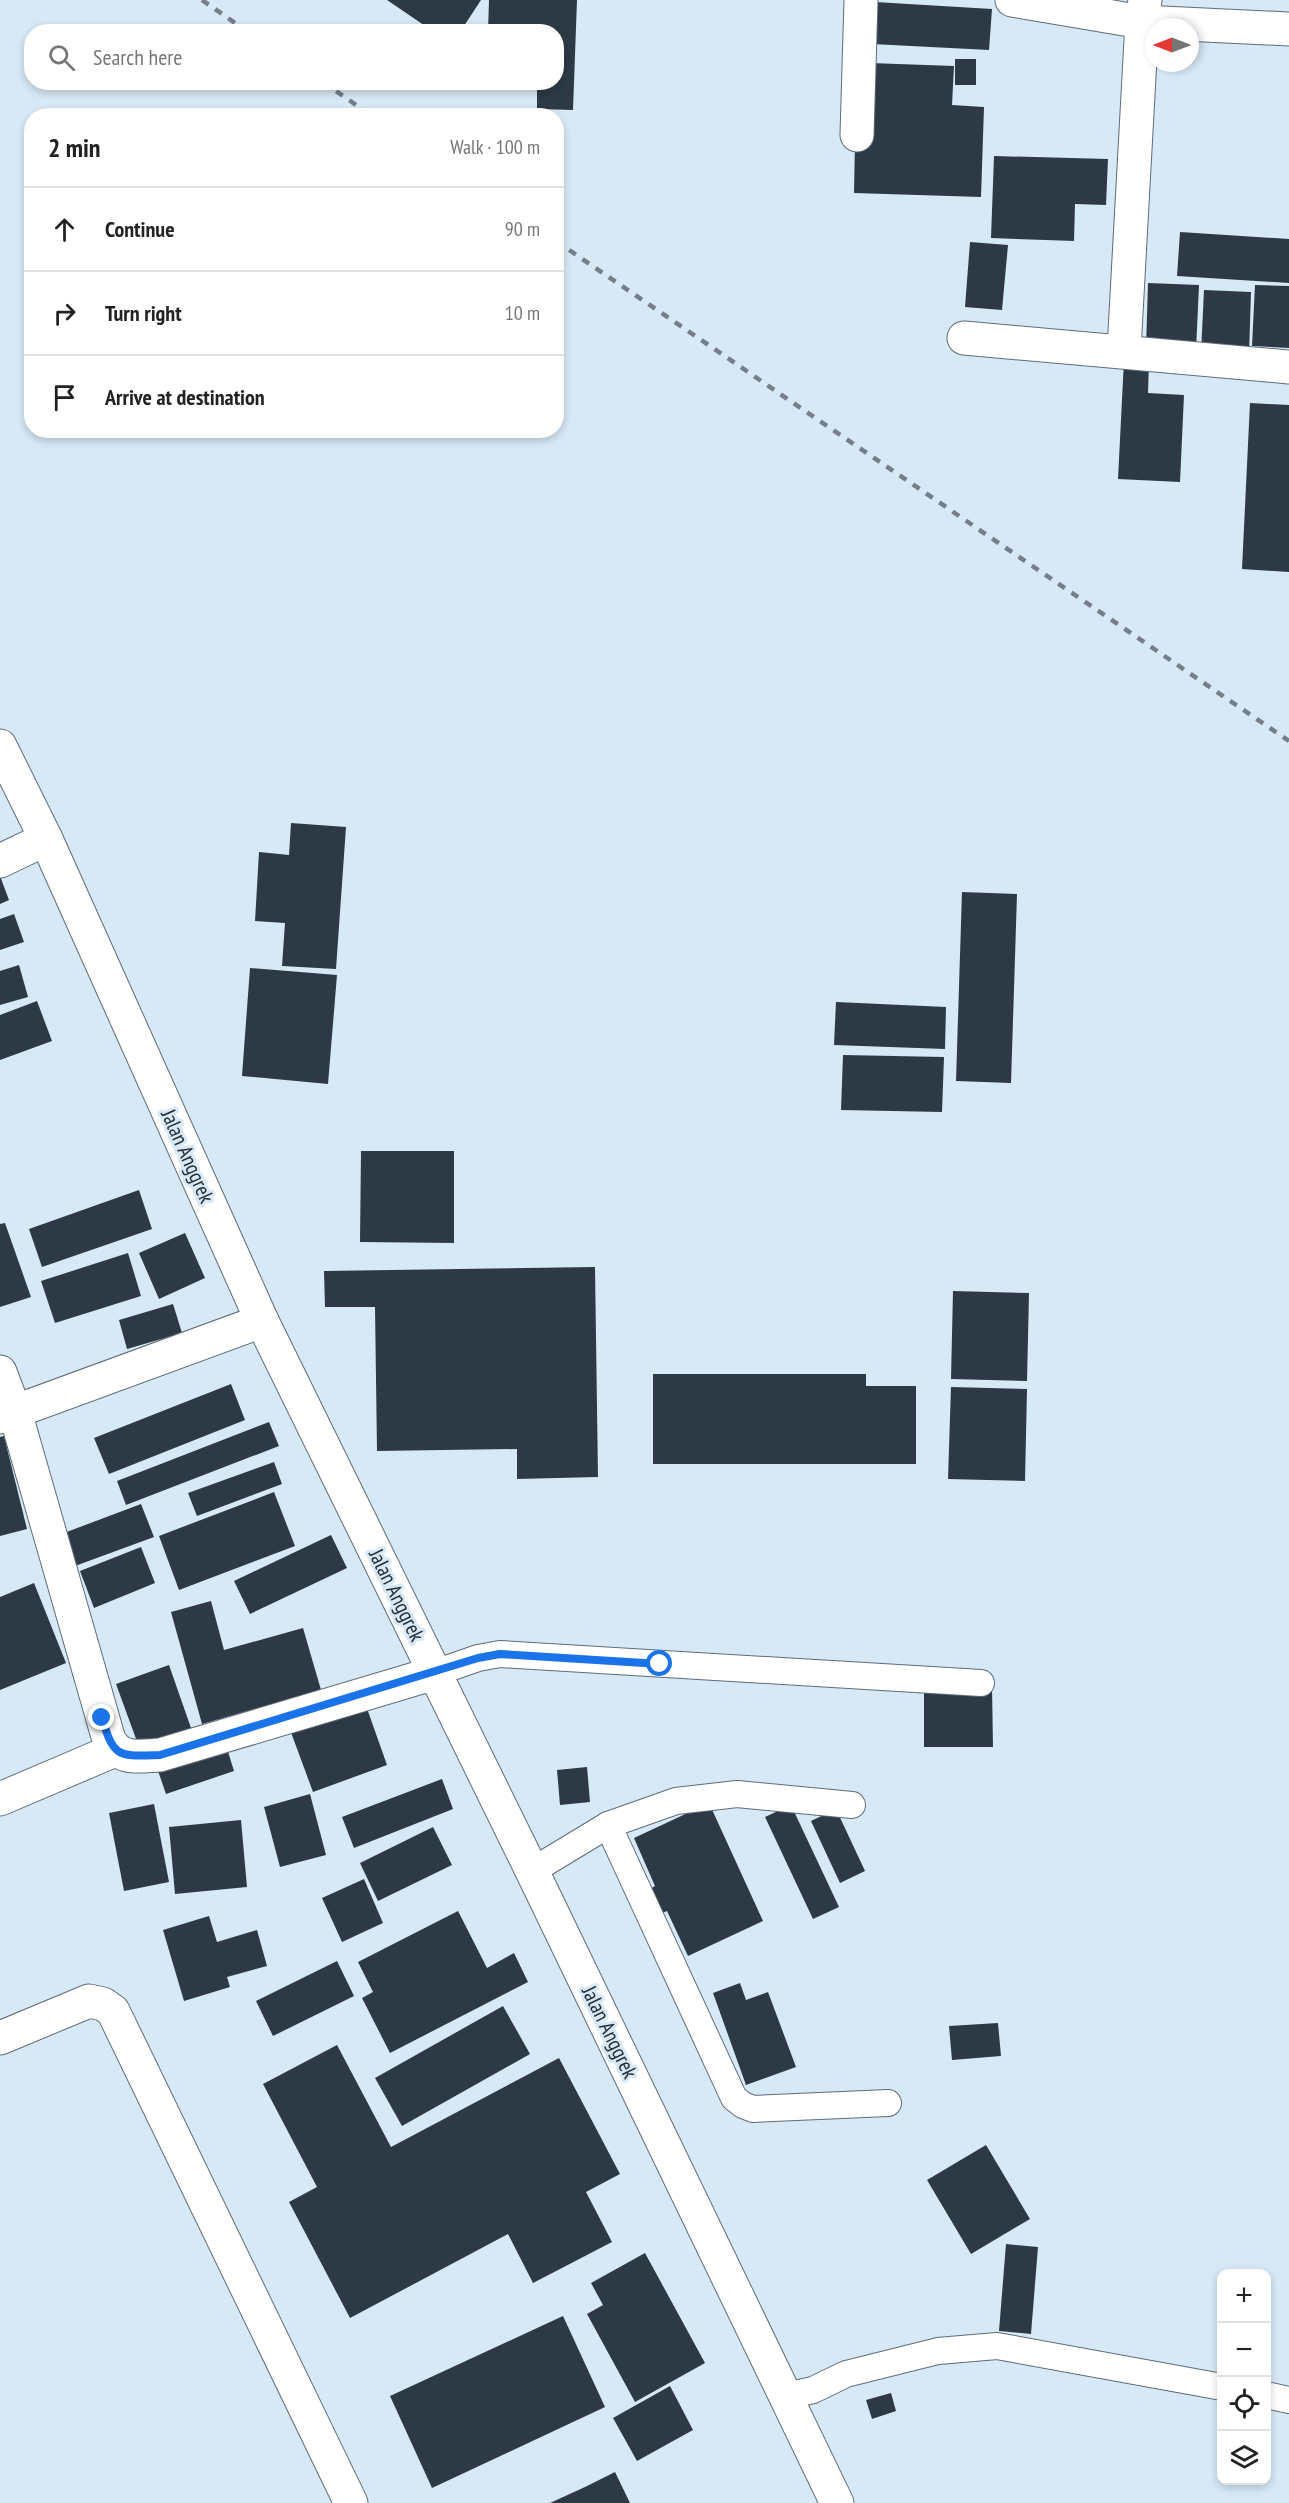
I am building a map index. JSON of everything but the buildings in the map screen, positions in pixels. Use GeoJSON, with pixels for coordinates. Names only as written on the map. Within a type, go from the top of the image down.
{"type":"FeatureCollection","features":[{"type":"Feature","properties":{"kind":"main road"},"geometry":{"type":"LineString","coordinates":[[857,135],[861,0]]}},
{"type":"Feature","properties":{"kind":"main road"},"geometry":{"type":"LineString","coordinates":[[1012,0],[1143,11],[1289,29]]}},
{"type":"Feature","properties":{"kind":"main road"},"geometry":{"type":"LineString","coordinates":[[1124,351],[1143,11]]}},
{"type":"Feature","properties":{"kind":"main road"},"geometry":{"type":"LineString","coordinates":[[964,338],[1289,367]]}},
{"type":"Feature","properties":{"kind":"main road","name":"Jalan Anggrek"},"geometry":{"type":"LineString","coordinates":[[0,746],[46,839],[262,1321],[532,1871],[799,2393],[837,2503]]}},
{"type":"Feature","properties":{"kind":"main road"},"geometry":{"type":"LineString","coordinates":[[0,861],[46,839]]}},
{"type":"Feature","properties":{"kind":"main road"},"geometry":{"type":"LineString","coordinates":[[8,1414],[262,1321]]}},
{"type":"Feature","properties":{"kind":"main road"},"geometry":{"type":"LineString","coordinates":[[0,1371],[8,1414],[109,1740],[115,1750],[128,1756],[160,1755],[435,1672]]}},
{"type":"Feature","properties":{"kind":"main road"},"geometry":{"type":"LineString","coordinates":[[0,1799],[115,1750]]}},
{"type":"Feature","properties":{"kind":"main road"},"geometry":{"type":"LineString","coordinates":[[0,2038],[88,2001],[103,2004],[113,2011],[351,2503]]}},
{"type":"Feature","properties":{"kind":"lane"},"geometry":{"type":"LineString","coordinates":[[435,1672],[478,1658],[500,1654],[981,1683]]}},
{"type":"Feature","properties":{"kind":"lane"},"geometry":{"type":"LineString","coordinates":[[532,1871],[608,1825],[675,1801],[737,1794],[852,1805]]}},
{"type":"Feature","properties":{"kind":"lane"},"geometry":{"type":"LineString","coordinates":[[608,1825],[734,2098],[753,2109],[888,2103]]}},
{"type":"Feature","properties":{"kind":"lane"},"geometry":{"type":"LineString","coordinates":[[799,2393],[846,2374],[938,2351],[996,2346],[1217,2386]]}},
{"type":"Feature","properties":{"kind":"lane"},"geometry":{"type":"LineString","coordinates":[[1271,2397],[1289,2400]]}},
{"type":"Feature","properties":{"kind":"railway"},"geometry":{"type":"LineString","coordinates":[[202,0],[236,24]]}},
{"type":"Feature","properties":{"kind":"railway"},"geometry":{"type":"LineString","coordinates":[[335,90],[360,108]]}},
{"type":"Feature","properties":{"kind":"railway"},"geometry":{"type":"LineString","coordinates":[[564,246],[1289,741]]}},
{"type":"Feature","properties":{"kind":"route"},"geometry":{"type":"LineString","coordinates":[[102,1718],[115,1750],[128,1756],[160,1755],[478,1658],[500,1654],[660,1664]]}}]}
